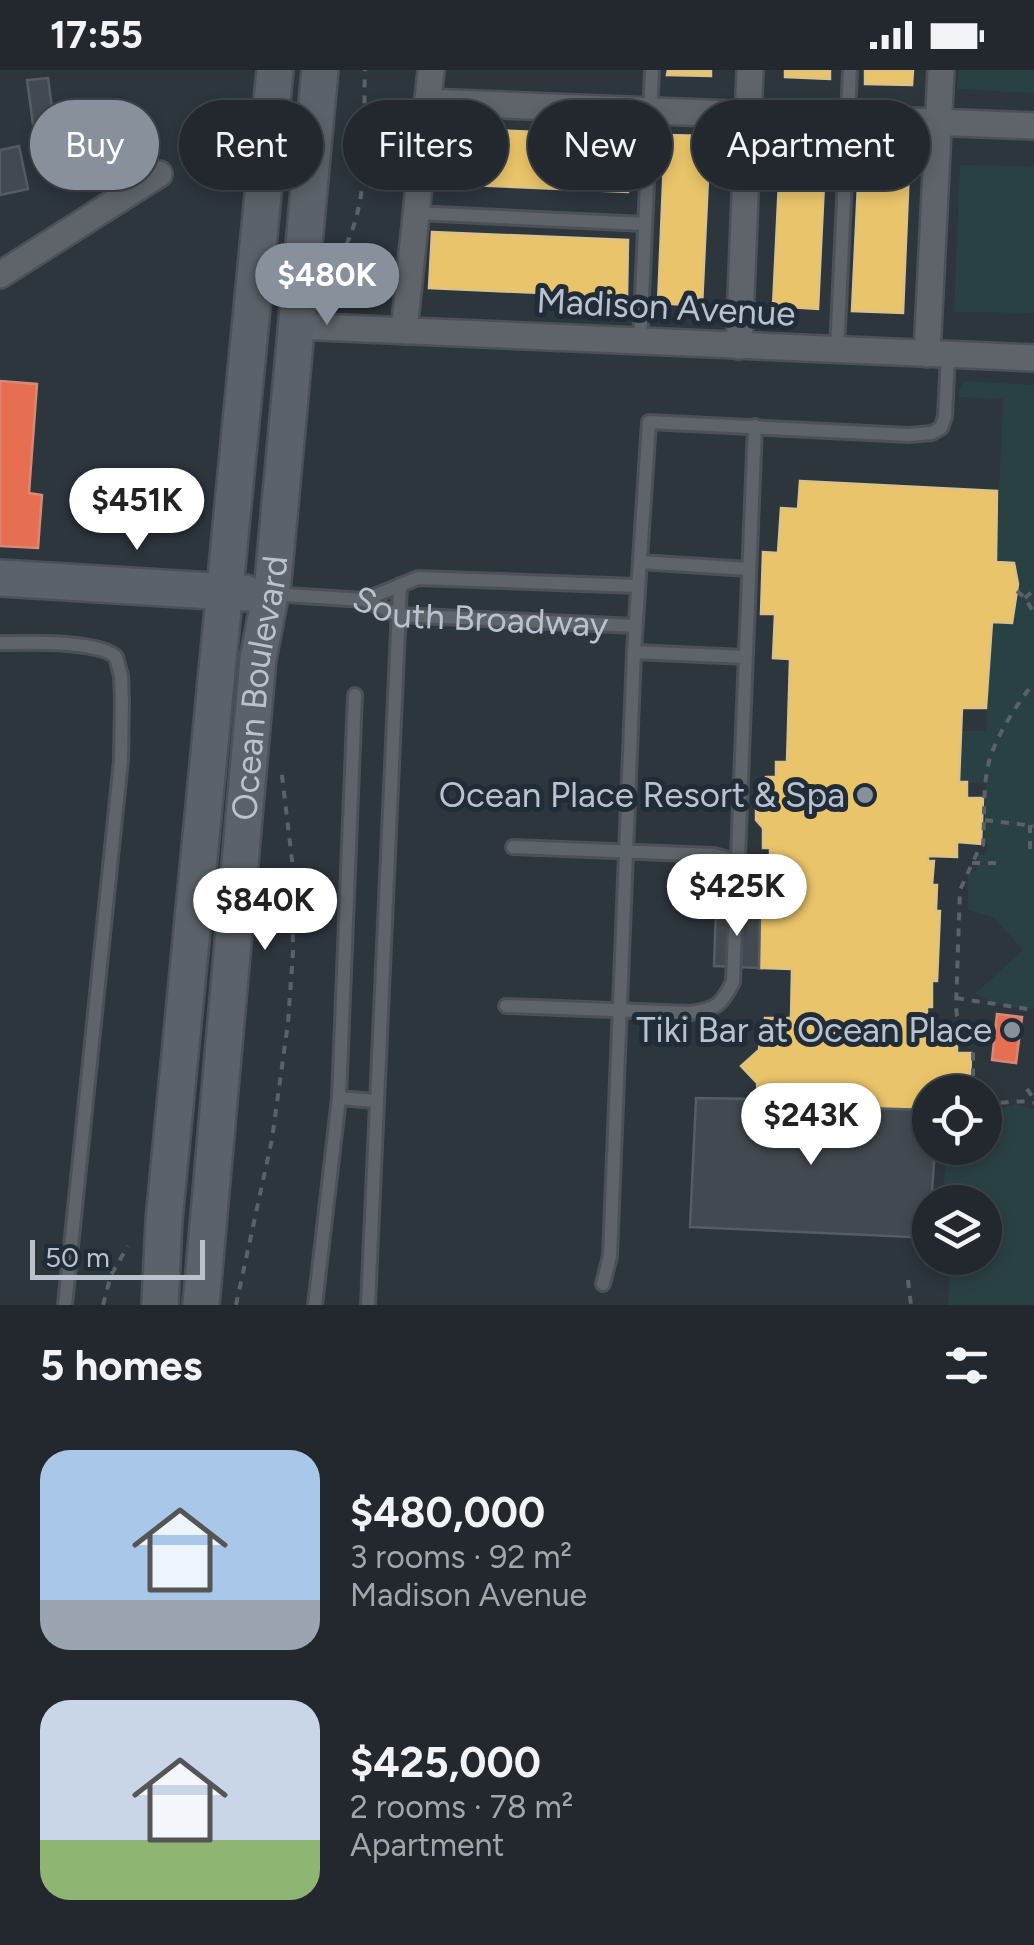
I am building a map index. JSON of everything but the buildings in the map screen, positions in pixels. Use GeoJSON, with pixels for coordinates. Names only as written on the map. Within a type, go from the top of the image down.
{"type":"FeatureCollection","features":[{"type":"Feature","properties":{"kind":"main road","name":"Ocean Boulevard"},"geometry":{"type":"LineString","coordinates":[[160,1305],[164,1220],[275,70]]}},
{"type":"Feature","properties":{"kind":"main road","name":"Ocean Boulevard"},"geometry":{"type":"LineString","coordinates":[[202,1305],[258,659],[271,594],[320,70]]}},
{"type":"Feature","properties":{"kind":"main road"},"geometry":{"type":"LineString","coordinates":[[0,578],[271,594]]}},
{"type":"Feature","properties":{"kind":"street"},"geometry":{"type":"LineString","coordinates":[[427,100],[430,70]]}},
{"type":"Feature","properties":{"kind":"street"},"geometry":{"type":"LineString","coordinates":[[749,100],[750,70]]}},
{"type":"Feature","properties":{"kind":"street"},"geometry":{"type":"LineString","coordinates":[[938,355],[941,70]]}},
{"type":"Feature","properties":{"kind":"street"},"geometry":{"type":"LineString","coordinates":[[930,122],[1034,126]]}},
{"type":"Feature","properties":{"kind":"street"},"geometry":{"type":"LineString","coordinates":[[0,275],[134,190]]}},
{"type":"Feature","properties":{"kind":"street"},"geometry":{"type":"LineString","coordinates":[[404,331],[418,190]]}},
{"type":"Feature","properties":{"kind":"street"},"geometry":{"type":"LineString","coordinates":[[739,346],[745,190]]}},
{"type":"Feature","properties":{"kind":"street","name":"Madison Avenue"},"geometry":{"type":"LineString","coordinates":[[295,326],[1034,358]]}},
{"type":"Feature","properties":{"kind":"lane"},"geometry":{"type":"LineString","coordinates":[[651,100],[652,70]]}},
{"type":"Feature","properties":{"kind":"lane"},"geometry":{"type":"LineString","coordinates":[[849,100],[850,70]]}},
{"type":"Feature","properties":{"kind":"lane"},"geometry":{"type":"LineString","coordinates":[[640,342],[647,190]]}},
{"type":"Feature","properties":{"kind":"lane"},"geometry":{"type":"LineString","coordinates":[[837,350],[845,190]]}},
{"type":"Feature","properties":{"kind":"lane"},"geometry":{"type":"LineString","coordinates":[[416,213],[645,224]]}},
{"type":"Feature","properties":{"kind":"lane"},"geometry":{"type":"LineString","coordinates":[[604,1284],[610,1256],[635,626],[649,422],[932,433],[941,428],[945,417],[938,355]]}},
{"type":"Feature","properties":{"kind":"lane"},"geometry":{"type":"LineString","coordinates":[[506,1006],[690,1013],[710,1010],[723,1002],[732,982],[755,426]]}},
{"type":"Feature","properties":{"kind":"lane"},"geometry":{"type":"LineString","coordinates":[[640,562],[749,570]]}},
{"type":"Feature","properties":{"kind":"lane","name":"South Broadway"},"geometry":{"type":"LineString","coordinates":[[364,600],[418,578],[638,586]]}},
{"type":"Feature","properties":{"kind":"lane"},"geometry":{"type":"LineString","coordinates":[[368,1305],[400,585]]}},
{"type":"Feature","properties":{"kind":"lane"},"geometry":{"type":"LineString","coordinates":[[271,594],[364,600]]}},
{"type":"Feature","properties":{"kind":"lane","name":"South Broadway"},"geometry":{"type":"LineString","coordinates":[[364,600],[398,615],[635,626]]}},
{"type":"Feature","properties":{"kind":"lane"},"geometry":{"type":"LineString","coordinates":[[0,643],[106,649],[116,656],[120,676],[120,773],[65,1305]]}},
{"type":"Feature","properties":{"kind":"lane"},"geometry":{"type":"LineString","coordinates":[[634,652],[745,657]]}},
{"type":"Feature","properties":{"kind":"lane"},"geometry":{"type":"LineString","coordinates":[[315,1305],[338,1098],[354,695]]}},
{"type":"Feature","properties":{"kind":"lane"},"geometry":{"type":"LineString","coordinates":[[513,847],[714,854],[736,866]]}},
{"type":"Feature","properties":{"kind":"lane"},"geometry":{"type":"LineString","coordinates":[[338,1098],[376,1101]]}},
{"type":"Feature","properties":{"kind":"path"},"geometry":{"type":"LineString","coordinates":[[331,273],[351,236],[363,190],[365,70]]}},
{"type":"Feature","properties":{"kind":"path"},"geometry":{"type":"LineString","coordinates":[[1025,598],[1034,590]]}},
{"type":"Feature","properties":{"kind":"path"},"geometry":{"type":"LineString","coordinates":[[1017,591],[1034,613]]}},
{"type":"Feature","properties":{"kind":"path"},"geometry":{"type":"LineString","coordinates":[[974,1075],[973,1048],[957,1016],[960,890],[984,845],[990,758],[1029,689]]}},
{"type":"Feature","properties":{"kind":"path"},"geometry":{"type":"LineString","coordinates":[[236,1305],[272,1138],[288,1024],[293,952],[292,860],[281,767]]}},
{"type":"Feature","properties":{"kind":"path"},"geometry":{"type":"LineString","coordinates":[[985,820],[1032,825],[1030,849]]}},
{"type":"Feature","properties":{"kind":"path"},"geometry":{"type":"LineString","coordinates":[[972,863],[1001,863]]}},
{"type":"Feature","properties":{"kind":"path"},"geometry":{"type":"LineString","coordinates":[[956,998],[1034,1010]]}},
{"type":"Feature","properties":{"kind":"path"},"geometry":{"type":"LineString","coordinates":[[1027,1089],[1034,1101]]}},
{"type":"Feature","properties":{"kind":"path"},"geometry":{"type":"LineString","coordinates":[[1002,1103],[1034,1101]]}},
{"type":"Feature","properties":{"kind":"path"},"geometry":{"type":"LineString","coordinates":[[103,1305],[111,1275],[128,1246]]}},
{"type":"Feature","properties":{"kind":"path"},"geometry":{"type":"LineString","coordinates":[[908,1280],[911,1305]]}},
{"type":"Feature","properties":{"kind":"green space"},"geometry":{"type":"Polygon","coordinates":[[[958,70],[1034,70],[1034,93],[957,89],[958,70]]]}},
{"type":"Feature","properties":{"kind":"green space"},"geometry":{"type":"Polygon","coordinates":[[[960,165],[1034,166],[1034,313],[954,312],[960,165]]]}},
{"type":"Feature","properties":{"kind":"green space"},"geometry":{"type":"Polygon","coordinates":[[[964,381],[1034,385],[1034,1010],[989,1004],[975,994],[1023,950],[993,917],[968,910],[968,876],[977,868],[978,855],[986,855],[986,784],[959,782],[961,731],[986,731],[992,622],[1012,623],[1018,584],[1014,563],[996,562],[1003,399],[959,397],[964,381]]]}},
{"type":"Feature","properties":{"kind":"green space"},"geometry":{"type":"Polygon","coordinates":[[[1015,1104],[1034,1109],[1034,1305],[948,1305],[950,1275],[1002,1275],[1002,1185],[944,1185],[945,1165],[1002,1165],[1002,1108],[1015,1104]]]}},
{"type":"Feature","properties":{"kind":"place","name":"Ocean Place Resort & Spa"},"geometry":{"type":"Point","coordinates":[865,795]}},
{"type":"Feature","properties":{"kind":"place","name":"Tiki Bar at Ocean Place"},"geometry":{"type":"Point","coordinates":[1012,1030]}}]}
